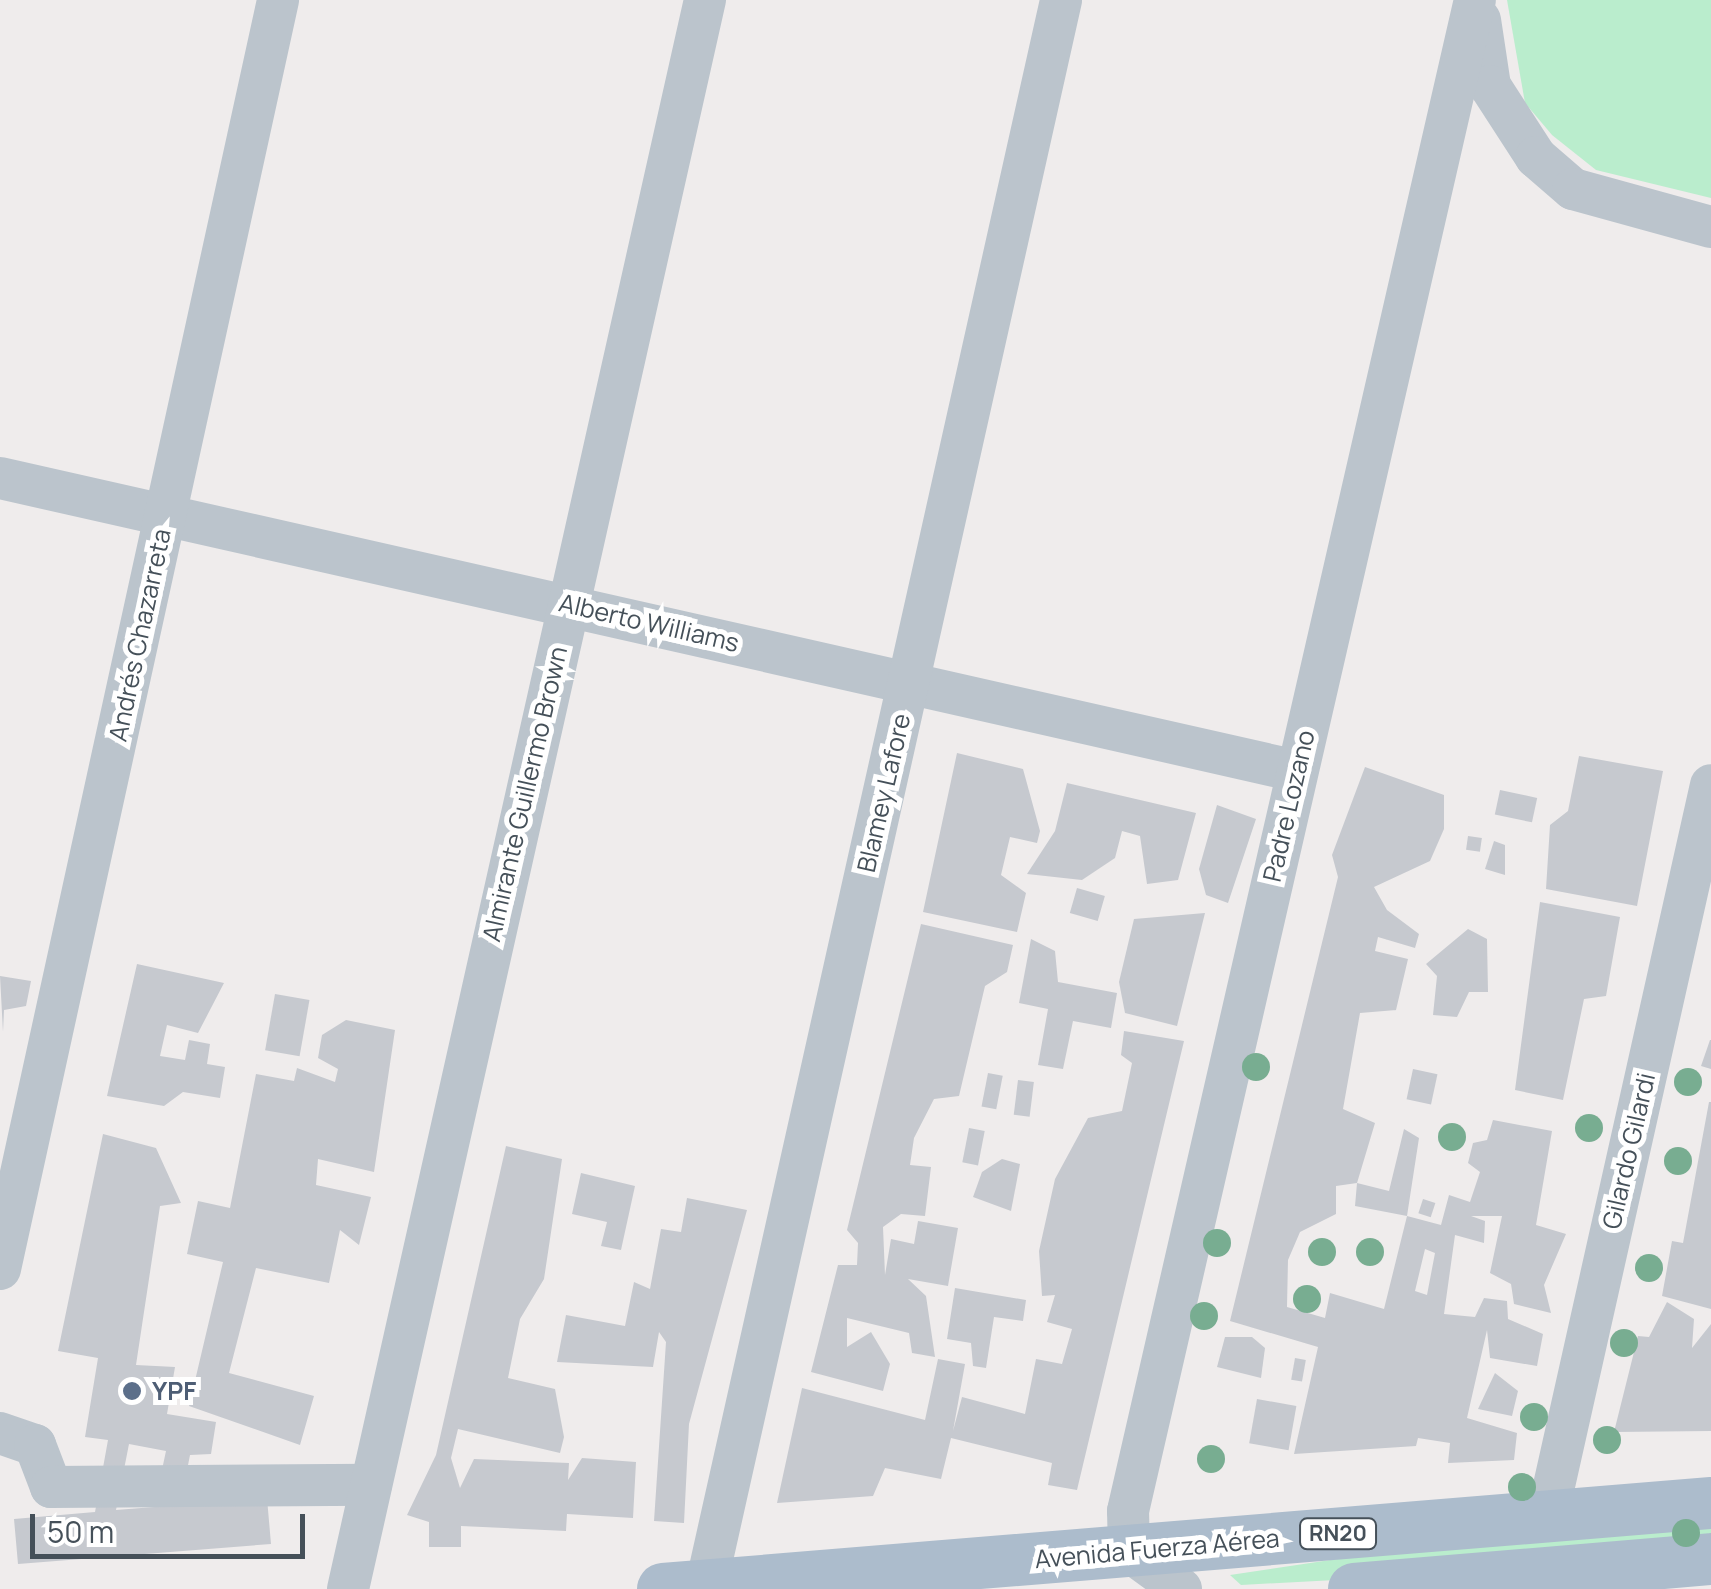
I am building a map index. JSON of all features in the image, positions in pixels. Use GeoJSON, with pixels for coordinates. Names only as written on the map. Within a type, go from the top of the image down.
{"type":"FeatureCollection","features":[{"type":"Feature","properties":{"kind":"main road","name":"Avenida Fuerza Aérea"},"geometry":{"type":"LineString","coordinates":[[684,1587],[1711,1503]]}},
{"type":"Feature","properties":{"kind":"main road","name":"RN20"},"geometry":{"type":"LineString","coordinates":[[1354,1589],[1711,1560]]}},
{"type":"Feature","properties":{"kind":"street","name":"Andrés Chazarreta"},"geometry":{"type":"LineString","coordinates":[[0,1269],[278,0]]}},
{"type":"Feature","properties":{"kind":"street","name":"Almirante Guillermo Brown"},"geometry":{"type":"LineString","coordinates":[[348,1589],[704,0]]}},
{"type":"Feature","properties":{"kind":"street","name":"Blamey Lafore"},"geometry":{"type":"LineString","coordinates":[[684,1587],[909,681],[1061,0]]}},
{"type":"Feature","properties":{"kind":"street"},"geometry":{"type":"LineString","coordinates":[[1479,0],[1478,42],[1490,86],[1536,157],[1573,189],[1711,228]]}},
{"type":"Feature","properties":{"kind":"street","name":"Padre Lozano"},"geometry":{"type":"LineString","coordinates":[[1129,1552],[1128,1511],[1479,0]]}},
{"type":"Feature","properties":{"kind":"street","name":"Alberto Williams"},"geometry":{"type":"LineString","coordinates":[[0,478],[1298,771]]}},
{"type":"Feature","properties":{"kind":"street","name":"Gilardo Gilardi"},"geometry":{"type":"LineString","coordinates":[[1546,1516],[1711,785]]}},
{"type":"Feature","properties":{"kind":"street"},"geometry":{"type":"LineString","coordinates":[[0,1433],[35,1445],[51,1487],[371,1486]]}},
{"type":"Feature","properties":{"kind":"street"},"geometry":{"type":"LineString","coordinates":[[1129,1552],[1181,1589]]}},
{"type":"Feature","properties":{"kind":"green space"},"geometry":{"type":"Polygon","coordinates":[[[1507,0],[1711,0],[1711,198],[1596,170],[1552,135],[1525,103],[1507,0]]]}},
{"type":"Feature","properties":{"kind":"green space"},"geometry":{"type":"Polygon","coordinates":[[[1711,1503],[1711,1560],[1241,1585],[1230,1575],[1711,1503]]]}},
{"type":"Feature","properties":{"kind":"building"},"geometry":{"type":"Polygon","coordinates":[[[957,753],[1023,769],[1040,831],[1037,843],[1010,837],[1001,875],[1026,893],[1017,932],[923,912],[957,753]]]}},
{"type":"Feature","properties":{"kind":"building"},"geometry":{"type":"Polygon","coordinates":[[[1579,756],[1663,771],[1637,906],[1546,889],[1550,825],[1568,811],[1579,756]]]}},
{"type":"Feature","properties":{"kind":"building"},"geometry":{"type":"Polygon","coordinates":[[[1365,767],[1444,795],[1444,829],[1430,861],[1374,887],[1387,910],[1419,934],[1415,948],[1378,937],[1375,951],[1408,959],[1396,1010],[1360,1013],[1343,1109],[1375,1123],[1357,1183],[1336,1186],[1336,1214],[1300,1232],[1288,1260],[1287,1307],[1325,1318],[1330,1293],[1384,1309],[1407,1216],[1441,1225],[1449,1195],[1470,1202],[1480,1172],[1468,1163],[1473,1143],[1487,1140],[1493,1120],[1552,1131],[1536,1225],[1566,1234],[1544,1285],[1551,1313],[1514,1304],[1511,1284],[1490,1273],[1502,1216],[1471,1216],[1485,1221],[1484,1243],[1455,1235],[1444,1314],[1475,1317],[1484,1298],[1507,1301],[1508,1319],[1543,1334],[1537,1366],[1490,1358],[1487,1330],[1467,1418],[1517,1433],[1514,1460],[1448,1463],[1450,1443],[1418,1438],[1416,1446],[1294,1454],[1318,1347],[1230,1321],[1338,877],[1332,855],[1365,767]],[[1425,1249],[1415,1291],[1427,1295],[1435,1253],[1425,1249]]]}},
{"type":"Feature","properties":{"kind":"building"},"geometry":{"type":"Polygon","coordinates":[[[1067,783],[1196,813],[1178,880],[1147,884],[1140,836],[1122,831],[1115,858],[1082,880],[1027,874],[1055,831],[1067,783]]]}},
{"type":"Feature","properties":{"kind":"building"},"geometry":{"type":"Polygon","coordinates":[[[1500,790],[1537,798],[1532,822],[1495,814],[1500,790]]]}},
{"type":"Feature","properties":{"kind":"building"},"geometry":{"type":"Polygon","coordinates":[[[1217,805],[1256,819],[1228,903],[1206,895],[1199,869],[1217,805]]]}},
{"type":"Feature","properties":{"kind":"building"},"geometry":{"type":"Polygon","coordinates":[[[1468,836],[1482,838],[1480,852],[1466,850],[1468,836]]]}},
{"type":"Feature","properties":{"kind":"building"},"geometry":{"type":"Polygon","coordinates":[[[1494,841],[1505,845],[1505,875],[1485,869],[1494,841]]]}},
{"type":"Feature","properties":{"kind":"building"},"geometry":{"type":"Polygon","coordinates":[[[1077,888],[1105,896],[1098,921],[1070,913],[1077,888]]]}},
{"type":"Feature","properties":{"kind":"building"},"geometry":{"type":"Polygon","coordinates":[[[1540,902],[1620,917],[1606,996],[1584,999],[1563,1100],[1515,1090],[1540,902]]]}},
{"type":"Feature","properties":{"kind":"building"},"geometry":{"type":"Polygon","coordinates":[[[1205,913],[1177,1026],[1125,1013],[1119,982],[1134,919],[1205,913]]]}},
{"type":"Feature","properties":{"kind":"building"},"geometry":{"type":"Polygon","coordinates":[[[921,924],[1013,945],[1007,972],[985,986],[959,1096],[934,1099],[914,1138],[910,1165],[931,1167],[925,1216],[901,1214],[883,1227],[885,1275],[891,1239],[914,1244],[918,1221],[958,1228],[948,1286],[908,1279],[926,1296],[935,1357],[912,1353],[909,1333],[847,1318],[847,1347],[871,1332],[890,1364],[883,1391],[811,1372],[838,1265],[857,1265],[858,1243],[847,1230],[921,924]]]}},
{"type":"Feature","properties":{"kind":"building"},"geometry":{"type":"Polygon","coordinates":[[[1468,929],[1487,939],[1488,992],[1469,992],[1457,1017],[1433,1015],[1437,976],[1426,964],[1468,929]]]}},
{"type":"Feature","properties":{"kind":"building"},"geometry":{"type":"Polygon","coordinates":[[[1031,939],[1055,951],[1058,982],[1117,993],[1111,1028],[1073,1021],[1063,1069],[1038,1065],[1048,1009],[1019,1003],[1031,939]]]}},
{"type":"Feature","properties":{"kind":"building"},"geometry":{"type":"Polygon","coordinates":[[[137,964],[224,983],[198,1033],[167,1025],[160,1056],[185,1060],[189,1040],[210,1044],[207,1064],[225,1067],[220,1098],[183,1092],[164,1106],[107,1096],[137,964]]]}},
{"type":"Feature","properties":{"kind":"building"},"geometry":{"type":"Polygon","coordinates":[[[0,976],[31,981],[26,1006],[4,1010],[3,1032],[0,976]]]}},
{"type":"Feature","properties":{"kind":"building"},"geometry":{"type":"Polygon","coordinates":[[[275,994],[309,1000],[300,1056],[265,1050],[275,994]]]}},
{"type":"Feature","properties":{"kind":"building"},"geometry":{"type":"Polygon","coordinates":[[[346,1020],[395,1030],[374,1172],[318,1159],[316,1185],[371,1197],[359,1245],[340,1230],[329,1283],[256,1268],[229,1373],[314,1396],[300,1445],[189,1406],[223,1262],[187,1254],[198,1201],[230,1208],[256,1074],[294,1081],[297,1068],[335,1082],[338,1069],[318,1058],[322,1035],[346,1020]]]}},
{"type":"Feature","properties":{"kind":"building"},"geometry":{"type":"Polygon","coordinates":[[[1124,1031],[1184,1041],[1077,1490],[1048,1485],[1052,1463],[951,1438],[941,1479],[885,1468],[873,1496],[777,1503],[802,1388],[925,1420],[938,1359],[965,1364],[953,1431],[962,1397],[1025,1414],[1036,1359],[1062,1364],[1072,1329],[1047,1322],[1055,1295],[1042,1296],[1039,1251],[1055,1179],[1088,1118],[1122,1111],[1132,1063],[1121,1055],[1124,1031]]]}},
{"type":"Feature","properties":{"kind":"building"},"geometry":{"type":"Polygon","coordinates":[[[1711,1040],[1711,1069],[1701,1066],[1711,1040]]]}},
{"type":"Feature","properties":{"kind":"building"},"geometry":{"type":"Polygon","coordinates":[[[1413,1069],[1437,1074],[1431,1105],[1407,1099],[1413,1069]]]}},
{"type":"Feature","properties":{"kind":"building"},"geometry":{"type":"Polygon","coordinates":[[[988,1073],[1003,1076],[996,1109],[982,1106],[988,1073]]]}},
{"type":"Feature","properties":{"kind":"building"},"geometry":{"type":"Polygon","coordinates":[[[1018,1080],[1034,1082],[1030,1117],[1014,1115],[1018,1080]]]}},
{"type":"Feature","properties":{"kind":"building"},"geometry":{"type":"Polygon","coordinates":[[[1709,1102],[1711,1309],[1662,1296],[1672,1241],[1683,1243],[1709,1102]]]}},
{"type":"Feature","properties":{"kind":"building"},"geometry":{"type":"Polygon","coordinates":[[[969,1128],[985,1131],[978,1165],[962,1162],[969,1128]]]}},
{"type":"Feature","properties":{"kind":"building"},"geometry":{"type":"Polygon","coordinates":[[[1404,1129],[1419,1138],[1407,1216],[1355,1206],[1357,1183],[1389,1191],[1404,1129]]]}},
{"type":"Feature","properties":{"kind":"building"},"geometry":{"type":"Polygon","coordinates":[[[103,1134],[156,1148],[181,1203],[160,1206],[136,1365],[175,1367],[167,1414],[216,1422],[211,1454],[190,1455],[180,1506],[267,1498],[271,1544],[18,1564],[14,1519],[95,1512],[108,1440],[85,1437],[98,1358],[58,1351],[103,1134]],[[129,1444],[116,1510],[154,1507],[166,1451],[129,1444]]]}},
{"type":"Feature","properties":{"kind":"building"},"geometry":{"type":"Polygon","coordinates":[[[506,1146],[562,1159],[544,1279],[520,1319],[508,1378],[555,1389],[564,1437],[560,1453],[458,1429],[451,1458],[460,1488],[474,1459],[569,1463],[568,1480],[582,1458],[636,1462],[633,1518],[567,1514],[566,1531],[461,1526],[461,1547],[429,1547],[429,1522],[407,1515],[436,1455],[506,1146]]]}},
{"type":"Feature","properties":{"kind":"building"},"geometry":{"type":"Polygon","coordinates":[[[1002,1159],[1020,1164],[1011,1211],[973,1197],[982,1172],[1002,1159]]]}},
{"type":"Feature","properties":{"kind":"building"},"geometry":{"type":"Polygon","coordinates":[[[581,1173],[635,1186],[621,1250],[601,1246],[607,1222],[572,1214],[581,1173]]]}},
{"type":"Feature","properties":{"kind":"building"},"geometry":{"type":"Polygon","coordinates":[[[687,1198],[747,1210],[689,1424],[684,1523],[654,1521],[666,1342],[659,1332],[653,1367],[557,1362],[566,1315],[625,1326],[634,1282],[650,1289],[661,1229],[681,1232],[687,1198]]]}},
{"type":"Feature","properties":{"kind":"building"},"geometry":{"type":"Polygon","coordinates":[[[1423,1199],[1435,1203],[1431,1217],[1418,1213],[1423,1199]]]}},
{"type":"Feature","properties":{"kind":"building"},"geometry":{"type":"Polygon","coordinates":[[[955,1288],[1026,1300],[1023,1321],[994,1317],[986,1368],[973,1366],[971,1343],[947,1339],[955,1288]]]}},
{"type":"Feature","properties":{"kind":"building"},"geometry":{"type":"Polygon","coordinates":[[[1667,1302],[1694,1319],[1692,1348],[1711,1324],[1711,1431],[1614,1432],[1638,1336],[1649,1337],[1667,1302]]]}},
{"type":"Feature","properties":{"kind":"building"},"geometry":{"type":"Polygon","coordinates":[[[1225,1337],[1252,1337],[1265,1348],[1261,1378],[1217,1367],[1225,1337]]]}},
{"type":"Feature","properties":{"kind":"building"},"geometry":{"type":"Polygon","coordinates":[[[1295,1358],[1306,1360],[1302,1382],[1291,1380],[1295,1358]]]}},
{"type":"Feature","properties":{"kind":"building"},"geometry":{"type":"Polygon","coordinates":[[[1495,1373],[1518,1391],[1512,1416],[1478,1409],[1495,1373]]]}},
{"type":"Feature","properties":{"kind":"building"},"geometry":{"type":"Polygon","coordinates":[[[1257,1399],[1296,1406],[1289,1450],[1249,1443],[1257,1399]]]}},
{"type":"Feature","properties":{"kind":"place","name":"YPF"},"geometry":{"type":"Point","coordinates":[132,1391]}}]}
